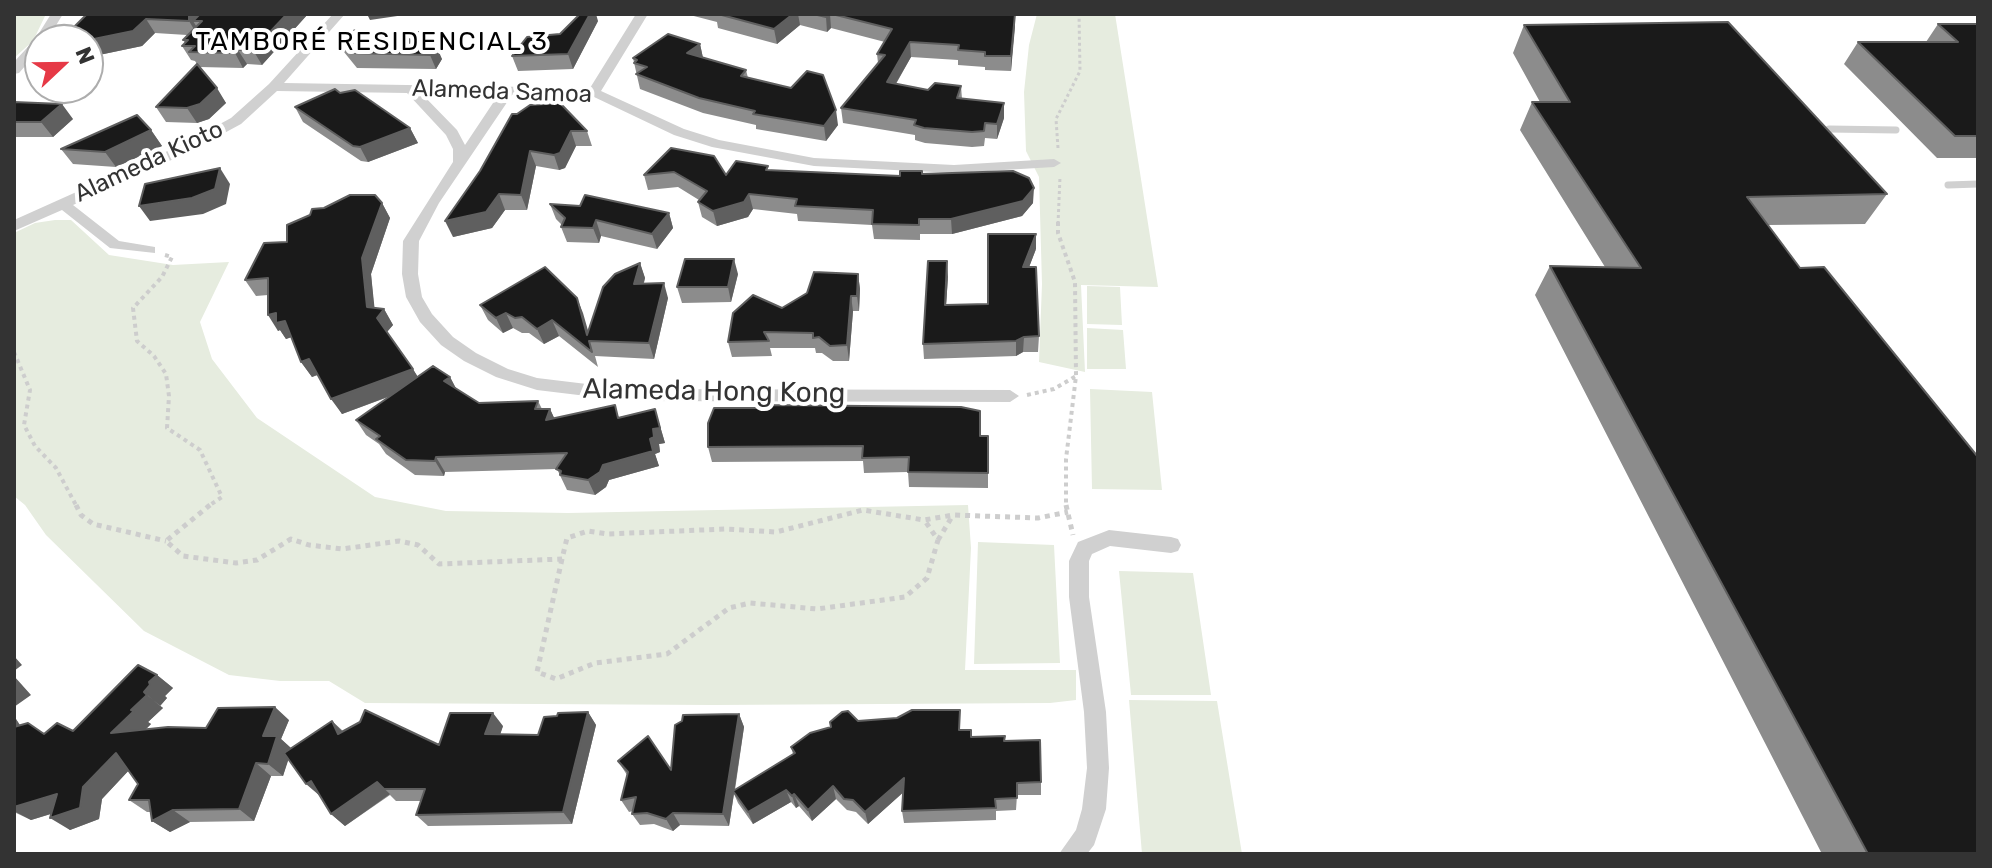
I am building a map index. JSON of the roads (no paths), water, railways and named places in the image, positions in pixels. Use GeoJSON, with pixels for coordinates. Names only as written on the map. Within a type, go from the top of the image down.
{"type":"FeatureCollection","features":[{"type":"Feature","properties":{"kind":"street","name":"Alameda Kioto"},"geometry":{"type":"LineString","coordinates":[[14,226],[215,134],[236,121],[274,87],[339,14]]}},
{"type":"Feature","properties":{"kind":"street"},"geometry":{"type":"LineString","coordinates":[[594,92],[642,14]]}},
{"type":"Feature","properties":{"kind":"street","name":"Alameda Samoa"},"geometry":{"type":"LineString","coordinates":[[274,87],[594,92],[679,132],[732,147],[814,162],[939,169],[1058,159]]}},
{"type":"Feature","properties":{"kind":"street"},"geometry":{"type":"LineString","coordinates":[[410,89],[452,133],[460,149],[460,163]]}},
{"type":"Feature","properties":{"kind":"street","name":"Alameda Hong Kong"},"geometry":{"type":"LineString","coordinates":[[508,91],[411,241],[410,274],[414,297],[426,318],[447,341],[502,373],[578,391],[628,395],[1010,396]]}},
{"type":"Feature","properties":{"kind":"street"},"geometry":{"type":"LineString","coordinates":[[452,133],[475,128],[491,119]]}},
{"type":"Feature","properties":{"kind":"street"},"geometry":{"type":"LineString","coordinates":[[62,203],[115,245],[150,250]]}},
{"type":"Feature","properties":{"kind":"street"},"geometry":{"type":"LineString","coordinates":[[1071,854],[1086,837],[1094,809],[1098,768],[1095,712],[1079,597],[1079,561],[1085,548],[1109,538],[1171,545]]}},
{"type":"Feature","properties":{"kind":"lane"},"geometry":{"type":"LineString","coordinates":[[1829,129],[1896,130]]}},
{"type":"Feature","properties":{"kind":"lane"},"geometry":{"type":"LineString","coordinates":[[1948,185],[1978,184]]}},
{"type":"Feature","properties":{"kind":"district","name":"TAMBORÉ RESIDENCIAL 3"},"geometry":{"type":"Point","coordinates":[372,42]}}]}
